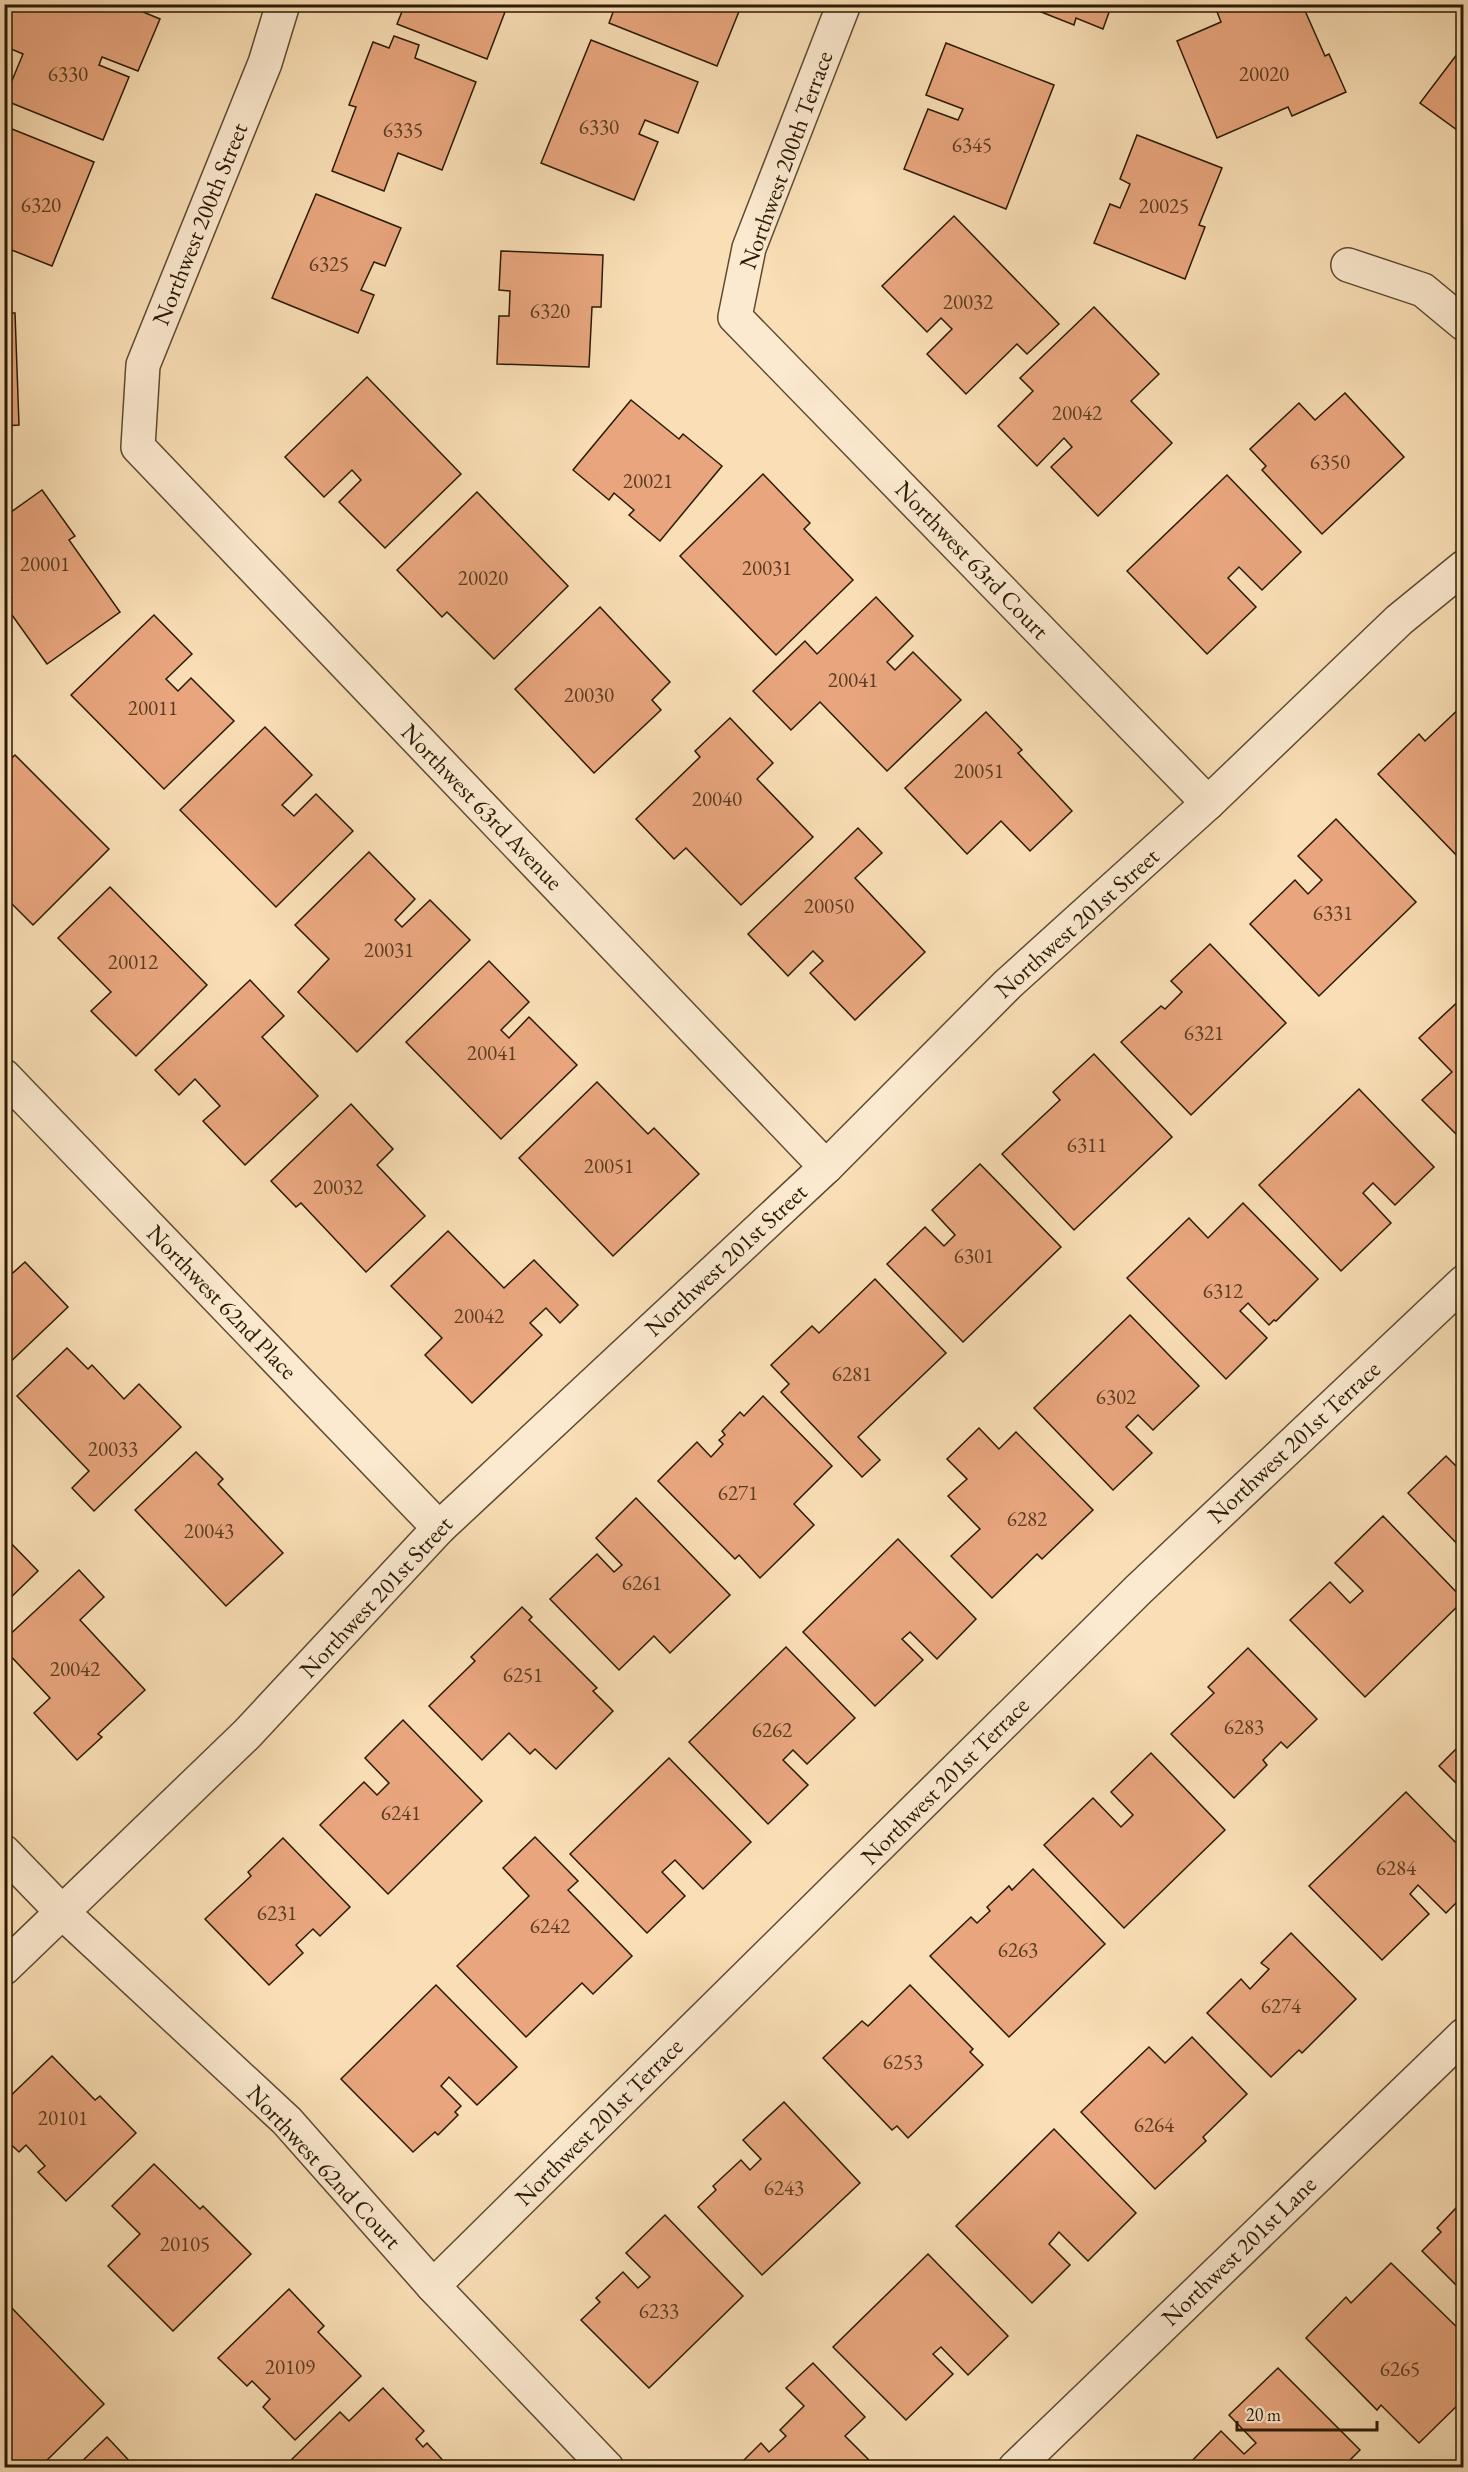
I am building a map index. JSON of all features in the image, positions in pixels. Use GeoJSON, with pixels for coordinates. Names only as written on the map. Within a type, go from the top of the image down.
{"type":"FeatureCollection","features":[{"type":"Feature","properties":{"kind":"street","name":"Northwest 200th Street"},"geometry":{"type":"LineString","coordinates":[[138,447],[143,365],[265,63],[283,4]]}},
{"type":"Feature","properties":{"kind":"street","name":"Northwest 200th Terrace"},"geometry":{"type":"LineString","coordinates":[[735,317],[749,248],[844,4]]}},
{"type":"Feature","properties":{"kind":"street"},"geometry":{"type":"LineString","coordinates":[[1348,265],[1423,290],[1464,324]]}},
{"type":"Feature","properties":{"kind":"street","name":"Northwest 63rd Court"},"geometry":{"type":"LineString","coordinates":[[735,317],[1208,803]]}},
{"type":"Feature","properties":{"kind":"street","name":"Northwest 63rd Avenue"},"geometry":{"type":"LineString","coordinates":[[138,447],[826,1167]]}},
{"type":"Feature","properties":{"kind":"street","name":"Northwest 201st Street"},"geometry":{"type":"LineString","coordinates":[[4,1968],[247,1734],[439,1528],[826,1167],[1008,984],[1208,803],[1399,620],[1464,567]]}},
{"type":"Feature","properties":{"kind":"street","name":"Northwest 62nd Place"},"geometry":{"type":"LineString","coordinates":[[4,1076],[439,1528]]}},
{"type":"Feature","properties":{"kind":"street","name":"Northwest 201st Terrace"},"geometry":{"type":"LineString","coordinates":[[433,2286],[1138,1590],[1464,1282]]}},
{"type":"Feature","properties":{"kind":"street","name":"Northwest 62nd Court"},"geometry":{"type":"LineString","coordinates":[[4,1852],[63,1913],[287,2121],[433,2286],[607,2468]]}},
{"type":"Feature","properties":{"kind":"street","name":"Northwest 201st Lane"},"geometry":{"type":"LineString","coordinates":[[1015,2468],[1464,2035]]}},
{"type":"Feature","properties":{"kind":"building"},"geometry":{"type":"Polygon","coordinates":[[[11,4],[124,4],[160,19],[138,71],[102,57],[99,65],[129,77],[103,140],[4,100],[23,54],[4,46],[4,19],[11,4]]]}},
{"type":"Feature","properties":{"kind":"building"},"geometry":{"type":"Polygon","coordinates":[[[405,4],[508,4],[487,59],[397,24],[405,4]]]}},
{"type":"Feature","properties":{"kind":"building"},"geometry":{"type":"Polygon","coordinates":[[[616,4],[742,4],[717,66],[609,23],[616,4]]]}},
{"type":"Feature","properties":{"kind":"building"},"geometry":{"type":"Polygon","coordinates":[[[1021,4],[1112,4],[1103,29],[1076,18],[1074,25],[1021,4]]]}},
{"type":"Feature","properties":{"kind":"building"},"geometry":{"type":"Polygon","coordinates":[[[1214,4],[1261,4],[1262,8],[1269,4],[1302,4],[1325,56],[1329,54],[1346,92],[1292,116],[1288,107],[1217,138],[1177,41],[1221,22],[1214,4]]]}},
{"type":"Feature","properties":{"kind":"building"},"geometry":{"type":"Polygon","coordinates":[[[394,36],[419,45],[415,58],[476,82],[442,170],[398,153],[384,191],[332,171],[356,107],[349,105],[373,42],[389,48],[394,36]]]}},
{"type":"Feature","properties":{"kind":"building"},"geometry":{"type":"Polygon","coordinates":[[[591,40],[698,82],[678,133],[645,120],[639,134],[658,142],[634,200],[541,163],[591,40]]]}},
{"type":"Feature","properties":{"kind":"building"},"geometry":{"type":"Polygon","coordinates":[[[946,43],[1054,85],[1006,209],[904,169],[928,109],[958,120],[963,109],[926,95],[946,43]]]}},
{"type":"Feature","properties":{"kind":"building"},"geometry":{"type":"Polygon","coordinates":[[[1464,45],[1464,135],[1420,103],[1464,45]]]}},
{"type":"Feature","properties":{"kind":"building"},"geometry":{"type":"Polygon","coordinates":[[[12,129],[94,162],[52,266],[4,247],[4,146],[12,129]]]}},
{"type":"Feature","properties":{"kind":"building"},"geometry":{"type":"Polygon","coordinates":[[[1137,135],[1222,168],[1199,225],[1205,227],[1185,279],[1094,243],[1110,204],[1120,208],[1130,184],[1120,179],[1137,135]]]}},
{"type":"Feature","properties":{"kind":"building"},"geometry":{"type":"Polygon","coordinates":[[[316,194],[401,228],[385,266],[374,262],[361,290],[374,295],[358,333],[272,298],[316,194]]]}},
{"type":"Feature","properties":{"kind":"building"},"geometry":{"type":"Polygon","coordinates":[[[954,216],[1059,324],[1027,354],[1017,344],[966,394],[927,354],[952,329],[941,318],[927,332],[882,286],[954,216]]]}},
{"type":"Feature","properties":{"kind":"building"},"geometry":{"type":"Polygon","coordinates":[[[501,251],[603,255],[601,307],[592,307],[589,367],[497,364],[499,316],[509,316],[510,291],[499,290],[501,251]]]}},
{"type":"Feature","properties":{"kind":"building"},"geometry":{"type":"Polygon","coordinates":[[[1094,307],[1159,374],[1131,401],[1172,443],[1098,516],[1051,467],[1072,447],[1064,438],[1037,466],[998,426],[1033,391],[1020,378],[1094,307]]]}},
{"type":"Feature","properties":{"kind":"building"},"geometry":{"type":"Polygon","coordinates":[[[4,313],[15,313],[19,425],[4,426],[4,313]]]}},
{"type":"Feature","properties":{"kind":"building"},"geometry":{"type":"Polygon","coordinates":[[[367,377],[461,474],[385,548],[339,502],[361,480],[352,470],[324,497],[285,457],[367,377]]]}},
{"type":"Feature","properties":{"kind":"building"},"geometry":{"type":"Polygon","coordinates":[[[1345,393],[1404,457],[1322,534],[1262,470],[1266,466],[1250,449],[1299,403],[1315,420],[1345,393]]]}},
{"type":"Feature","properties":{"kind":"building"},"geometry":{"type":"Polygon","coordinates":[[[631,400],[679,439],[683,434],[722,466],[660,541],[629,515],[634,510],[614,493],[609,500],[573,470],[631,400]]]}},
{"type":"Feature","properties":{"kind":"building"},"geometry":{"type":"Polygon","coordinates":[[[763,474],[810,523],[804,529],[853,580],[776,655],[680,556],[763,474]]]}},
{"type":"Feature","properties":{"kind":"building"},"geometry":{"type":"Polygon","coordinates":[[[1227,475],[1301,552],[1262,590],[1239,567],[1228,578],[1256,607],[1207,654],[1127,571],[1227,475]]]}},
{"type":"Feature","properties":{"kind":"building"},"geometry":{"type":"Polygon","coordinates":[[[42,490],[75,536],[69,540],[120,612],[47,664],[4,604],[12,598],[4,588],[4,517],[42,490]]]}},
{"type":"Feature","properties":{"kind":"building"},"geometry":{"type":"Polygon","coordinates":[[[477,492],[568,586],[494,659],[447,612],[442,617],[397,570],[477,492]]]}},
{"type":"Feature","properties":{"kind":"building"},"geometry":{"type":"Polygon","coordinates":[[[876,597],[913,636],[887,662],[895,670],[913,652],[961,700],[887,771],[820,702],[791,730],[753,691],[805,641],[817,654],[876,597]]]}},
{"type":"Feature","properties":{"kind":"building"},"geometry":{"type":"Polygon","coordinates":[[[600,607],[670,682],[652,700],[661,710],[594,773],[515,689],[600,607]]]}},
{"type":"Feature","properties":{"kind":"building"},"geometry":{"type":"Polygon","coordinates":[[[154,615],[192,654],[166,679],[178,691],[191,678],[234,721],[164,789],[71,695],[154,615]]]}},
{"type":"Feature","properties":{"kind":"building"},"geometry":{"type":"Polygon","coordinates":[[[1464,704],[1464,856],[1460,859],[1378,774],[1419,734],[1425,741],[1464,704]]]}},
{"type":"Feature","properties":{"kind":"building"},"geometry":{"type":"Polygon","coordinates":[[[986,712],[1022,750],[1018,753],[1072,811],[1030,851],[1001,821],[967,854],[905,788],[986,712]]]}},
{"type":"Feature","properties":{"kind":"building"},"geometry":{"type":"Polygon","coordinates":[[[730,718],[773,763],[757,779],[813,837],[741,905],[686,848],[674,859],[636,819],[700,757],[695,751],[730,718]]]}},
{"type":"Feature","properties":{"kind":"building"},"geometry":{"type":"Polygon","coordinates":[[[265,727],[312,775],[282,805],[294,816],[316,794],[353,831],[276,907],[180,810],[265,727]]]}},
{"type":"Feature","properties":{"kind":"building"},"geometry":{"type":"Polygon","coordinates":[[[15,755],[109,849],[33,925],[4,896],[4,765],[15,755]]]}},
{"type":"Feature","properties":{"kind":"building"},"geometry":{"type":"Polygon","coordinates":[[[1336,819],[1416,902],[1319,996],[1250,924],[1295,880],[1308,894],[1322,880],[1298,856],[1336,819]]]}},
{"type":"Feature","properties":{"kind":"building"},"geometry":{"type":"Polygon","coordinates":[[[858,828],[882,853],[855,878],[925,952],[855,1020],[810,973],[823,961],[813,951],[788,976],[748,934],[858,828]]]}},
{"type":"Feature","properties":{"kind":"building"},"geometry":{"type":"Polygon","coordinates":[[[369,852],[415,899],[395,920],[402,927],[430,900],[470,940],[357,1052],[298,992],[329,959],[295,925],[369,852]]]}},
{"type":"Feature","properties":{"kind":"building"},"geometry":{"type":"Polygon","coordinates":[[[110,887],[207,985],[136,1056],[91,1011],[111,992],[58,938],[110,887]]]}},
{"type":"Feature","properties":{"kind":"building"},"geometry":{"type":"Polygon","coordinates":[[[1210,944],[1286,1023],[1191,1115],[1121,1042],[1161,1006],[1165,1009],[1182,992],[1171,981],[1210,944]]]}},
{"type":"Feature","properties":{"kind":"building"},"geometry":{"type":"Polygon","coordinates":[[[489,961],[529,1002],[501,1030],[509,1038],[529,1017],[577,1065],[501,1139],[406,1042],[489,961]]]}},
{"type":"Feature","properties":{"kind":"building"},"geometry":{"type":"Polygon","coordinates":[[[250,980],[284,1016],[262,1037],[318,1096],[245,1165],[203,1121],[220,1106],[195,1079],[179,1095],[155,1070],[250,980]]]}},
{"type":"Feature","properties":{"kind":"building"},"geometry":{"type":"Polygon","coordinates":[[[1464,996],[1463,1141],[1422,1100],[1452,1072],[1419,1038],[1464,996]]]}},
{"type":"Feature","properties":{"kind":"building"},"geometry":{"type":"Polygon","coordinates":[[[1094,1054],[1172,1137],[1074,1230],[1002,1154],[1060,1100],[1053,1092],[1094,1054]]]}},
{"type":"Feature","properties":{"kind":"building"},"geometry":{"type":"Polygon","coordinates":[[[597,1082],[648,1134],[654,1128],[699,1174],[613,1256],[519,1158],[597,1082]]]}},
{"type":"Feature","properties":{"kind":"building"},"geometry":{"type":"Polygon","coordinates":[[[1359,1089],[1434,1167],[1395,1205],[1373,1183],[1363,1193],[1391,1223],[1341,1271],[1259,1185],[1359,1089]]]}},
{"type":"Feature","properties":{"kind":"building"},"geometry":{"type":"Polygon","coordinates":[[[351,1104],[393,1149],[377,1165],[425,1216],[366,1272],[301,1203],[296,1207],[271,1181],[351,1104]]]}},
{"type":"Feature","properties":{"kind":"building"},"geometry":{"type":"Polygon","coordinates":[[[980,1164],[1061,1247],[963,1342],[887,1264],[925,1227],[944,1246],[955,1235],[932,1210],[980,1164]]]}},
{"type":"Feature","properties":{"kind":"building"},"geometry":{"type":"Polygon","coordinates":[[[1243,1203],[1318,1279],[1276,1321],[1274,1320],[1269,1325],[1248,1303],[1240,1311],[1267,1338],[1226,1379],[1127,1278],[1189,1218],[1208,1238],[1243,1203]]]}},
{"type":"Feature","properties":{"kind":"building"},"geometry":{"type":"Polygon","coordinates":[[[448,1231],[504,1288],[534,1260],[578,1305],[560,1323],[546,1308],[530,1323],[542,1335],[472,1403],[425,1355],[442,1338],[391,1286],[448,1231]]]}},
{"type":"Feature","properties":{"kind":"building"},"geometry":{"type":"Polygon","coordinates":[[[25,1262],[68,1307],[4,1368],[4,1278],[6,1279],[25,1262]]]}},
{"type":"Feature","properties":{"kind":"building"},"geometry":{"type":"Polygon","coordinates":[[[875,1279],[946,1353],[858,1437],[880,1460],[862,1477],[781,1392],[789,1384],[771,1365],[812,1326],[819,1333],[875,1279]]]}},
{"type":"Feature","properties":{"kind":"building"},"geometry":{"type":"Polygon","coordinates":[[[1130,1315],[1199,1386],[1153,1430],[1138,1415],[1126,1427],[1152,1453],[1113,1490],[1034,1408],[1130,1315]]]}},
{"type":"Feature","properties":{"kind":"building"},"geometry":{"type":"Polygon","coordinates":[[[67,1348],[88,1369],[92,1365],[124,1399],[139,1384],[181,1427],[94,1511],[72,1488],[89,1471],[17,1396],[67,1348]]]}},
{"type":"Feature","properties":{"kind":"building"},"geometry":{"type":"Polygon","coordinates":[[[763,1396],[832,1466],[794,1504],[814,1525],[760,1578],[739,1555],[735,1559],[658,1481],[697,1442],[711,1457],[723,1444],[719,1440],[725,1435],[722,1431],[740,1412],[744,1416],[763,1396]]]}},
{"type":"Feature","properties":{"kind":"building"},"geometry":{"type":"Polygon","coordinates":[[[979,1428],[999,1449],[1016,1432],[1093,1510],[1042,1559],[1037,1554],[992,1598],[951,1556],[980,1529],[948,1496],[967,1479],[947,1459],[979,1428]]]}},
{"type":"Feature","properties":{"kind":"building"},"geometry":{"type":"Polygon","coordinates":[[[196,1452],[223,1479],[218,1484],[283,1553],[226,1606],[135,1510],[196,1452]]]}},
{"type":"Feature","properties":{"kind":"building"},"geometry":{"type":"Polygon","coordinates":[[[1446,1456],[1464,1474],[1464,1551],[1408,1493],[1446,1456]]]}},
{"type":"Feature","properties":{"kind":"building"},"geometry":{"type":"Polygon","coordinates":[[[636,1498],[730,1595],[670,1653],[654,1636],[619,1670],[550,1599],[597,1554],[614,1572],[622,1565],[596,1538],[636,1498]]]}},
{"type":"Feature","properties":{"kind":"building"},"geometry":{"type":"Polygon","coordinates":[[[1383,1516],[1464,1600],[1365,1697],[1290,1620],[1330,1582],[1350,1603],[1363,1591],[1335,1563],[1383,1516]]]}},
{"type":"Feature","properties":{"kind":"building"},"geometry":{"type":"Polygon","coordinates":[[[4,1536],[38,1571],[4,1604],[4,1536]]]}},
{"type":"Feature","properties":{"kind":"building"},"geometry":{"type":"Polygon","coordinates":[[[898,1539],[976,1619],[937,1659],[910,1632],[902,1639],[923,1660],[875,1706],[803,1632],[898,1539]]]}},
{"type":"Feature","properties":{"kind":"building"},"geometry":{"type":"Polygon","coordinates":[[[79,1570],[104,1597],[80,1620],[145,1690],[98,1734],[102,1737],[77,1760],[34,1713],[50,1698],[4,1649],[4,1640],[79,1570]]]}},
{"type":"Feature","properties":{"kind":"building"},"geometry":{"type":"Polygon","coordinates":[[[522,1607],[532,1617],[529,1620],[597,1688],[593,1691],[613,1711],[556,1769],[535,1749],[530,1754],[509,1733],[482,1760],[429,1706],[475,1661],[471,1657],[522,1607]]]}},
{"type":"Feature","properties":{"kind":"building"},"geometry":{"type":"Polygon","coordinates":[[[786,1647],[855,1718],[807,1764],[793,1750],[783,1760],[808,1785],[768,1824],[689,1742],[786,1647]]]}},
{"type":"Feature","properties":{"kind":"building"},"geometry":{"type":"Polygon","coordinates":[[[1248,1648],[1317,1719],[1287,1748],[1281,1742],[1263,1760],[1267,1765],[1234,1798],[1171,1734],[1214,1693],[1208,1687],[1248,1648]]]}},
{"type":"Feature","properties":{"kind":"building"},"geometry":{"type":"Polygon","coordinates":[[[403,1720],[482,1801],[388,1894],[320,1825],[364,1782],[377,1795],[389,1783],[365,1758],[403,1720]]]}},
{"type":"Feature","properties":{"kind":"building"},"geometry":{"type":"Polygon","coordinates":[[[1464,1741],[1464,1791],[1439,1766],[1464,1741]]]}},
{"type":"Feature","properties":{"kind":"building"},"geometry":{"type":"Polygon","coordinates":[[[1151,1753],[1225,1830],[1124,1928],[1044,1845],[1093,1798],[1121,1827],[1133,1815],[1111,1792],[1151,1753]]]}},
{"type":"Feature","properties":{"kind":"building"},"geometry":{"type":"Polygon","coordinates":[[[669,1758],[751,1842],[703,1889],[675,1860],[662,1872],[685,1896],[647,1933],[570,1854],[669,1758]]]}},
{"type":"Feature","properties":{"kind":"building"},"geometry":{"type":"Polygon","coordinates":[[[1406,1792],[1464,1851],[1464,1895],[1446,1913],[1418,1885],[1410,1894],[1429,1914],[1382,1960],[1309,1886],[1406,1792]]]}},
{"type":"Feature","properties":{"kind":"building"},"geometry":{"type":"Polygon","coordinates":[[[535,1837],[578,1881],[568,1890],[632,1956],[593,1994],[582,1983],[526,2037],[457,1966],[529,1896],[503,1868],[535,1837]]]}},
{"type":"Feature","properties":{"kind":"building"},"geometry":{"type":"Polygon","coordinates":[[[283,1838],[350,1907],[320,1936],[313,1929],[296,1945],[303,1953],[269,1985],[205,1919],[251,1876],[248,1872],[283,1838]]]}},
{"type":"Feature","properties":{"kind":"building"},"geometry":{"type":"Polygon","coordinates":[[[1033,1869],[1105,1944],[1009,2037],[930,1956],[971,1917],[977,1923],[990,1911],[987,1907],[1009,1886],[1012,1890],[1033,1869]]]}},
{"type":"Feature","properties":{"kind":"building"},"geometry":{"type":"Polygon","coordinates":[[[1291,1933],[1356,1999],[1302,2053],[1299,2050],[1271,2077],[1207,2013],[1241,1979],[1250,1989],[1269,1969],[1261,1963],[1291,1933]]]}},
{"type":"Feature","properties":{"kind":"building"},"geometry":{"type":"Polygon","coordinates":[[[436,1985],[517,2067],[477,2105],[449,2077],[441,2086],[461,2106],[455,2112],[458,2115],[438,2135],[435,2132],[413,2152],[341,2079],[436,1985]]]}},
{"type":"Feature","properties":{"kind":"building"},"geometry":{"type":"Polygon","coordinates":[[[910,1985],[973,2049],[970,2052],[983,2065],[908,2138],[897,2126],[892,2130],[823,2058],[862,2021],[868,2026],[910,1985]]]}},
{"type":"Feature","properties":{"kind":"building"},"geometry":{"type":"Polygon","coordinates":[[[1192,2037],[1247,2094],[1203,2137],[1206,2141],[1155,2189],[1081,2112],[1149,2047],[1165,2063],[1192,2037]]]}},
{"type":"Feature","properties":{"kind":"building"},"geometry":{"type":"Polygon","coordinates":[[[52,2056],[95,2100],[100,2096],[136,2133],[66,2201],[38,2172],[45,2166],[26,2145],[19,2152],[4,2138],[4,2102],[52,2056]]]}},
{"type":"Feature","properties":{"kind":"building"},"geometry":{"type":"Polygon","coordinates":[[[784,2102],[860,2183],[762,2275],[698,2207],[716,2190],[713,2186],[741,2160],[750,2170],[761,2159],[743,2140],[784,2102]]]}},
{"type":"Feature","properties":{"kind":"building"},"geometry":{"type":"Polygon","coordinates":[[[1054,2129],[1136,2213],[1088,2261],[1059,2232],[1049,2244],[1070,2265],[1032,2303],[956,2226],[1054,2129]]]}},
{"type":"Feature","properties":{"kind":"building"},"geometry":{"type":"Polygon","coordinates":[[[154,2164],[200,2209],[203,2206],[251,2254],[173,2331],[108,2266],[140,2234],[112,2206],[154,2164]]]}},
{"type":"Feature","properties":{"kind":"building"},"geometry":{"type":"Polygon","coordinates":[[[1457,2207],[1462,2213],[1464,2212],[1464,2293],[1422,2251],[1441,2232],[1437,2228],[1457,2207]]]}},
{"type":"Feature","properties":{"kind":"building"},"geometry":{"type":"Polygon","coordinates":[[[665,2215],[743,2296],[649,2388],[581,2320],[600,2302],[596,2298],[623,2272],[638,2288],[650,2277],[626,2253],[665,2215]]]}},
{"type":"Feature","properties":{"kind":"building"},"geometry":{"type":"Polygon","coordinates":[[[928,2254],[1008,2336],[968,2375],[941,2347],[933,2354],[953,2374],[906,2420],[833,2347],[928,2254]]]}},
{"type":"Feature","properties":{"kind":"building"},"geometry":{"type":"Polygon","coordinates":[[[1391,2263],[1464,2334],[1464,2399],[1419,2443],[1381,2405],[1377,2410],[1306,2338],[1346,2297],[1351,2303],[1391,2263]]]}},
{"type":"Feature","properties":{"kind":"building"},"geometry":{"type":"Polygon","coordinates":[[[289,2289],[324,2326],[318,2332],[361,2376],[295,2440],[263,2407],[270,2399],[252,2381],[247,2386],[218,2358],[289,2289]]]}},
{"type":"Feature","properties":{"kind":"building"},"geometry":{"type":"Polygon","coordinates":[[[9,2305],[104,2404],[39,2468],[13,2468],[4,2459],[4,2423],[10,2418],[4,2412],[4,2310],[9,2305]]]}},
{"type":"Feature","properties":{"kind":"building"},"geometry":{"type":"Polygon","coordinates":[[[813,2363],[865,2417],[845,2436],[874,2465],[871,2468],[736,2468],[761,2443],[769,2452],[786,2436],[780,2430],[804,2406],[786,2388],[813,2363]]]}},
{"type":"Feature","properties":{"kind":"building"},"geometry":{"type":"Polygon","coordinates":[[[1278,2368],[1360,2450],[1342,2468],[1185,2468],[1221,2431],[1244,2454],[1256,2443],[1229,2415],[1278,2368]]]}},
{"type":"Feature","properties":{"kind":"building"},"geometry":{"type":"Polygon","coordinates":[[[383,2388],[424,2431],[416,2439],[423,2447],[427,2443],[450,2468],[283,2468],[340,2412],[349,2421],[383,2388]]]}},
{"type":"Feature","properties":{"kind":"building"},"geometry":{"type":"Polygon","coordinates":[[[107,2437],[136,2468],[75,2468],[107,2437]]]}}]}
